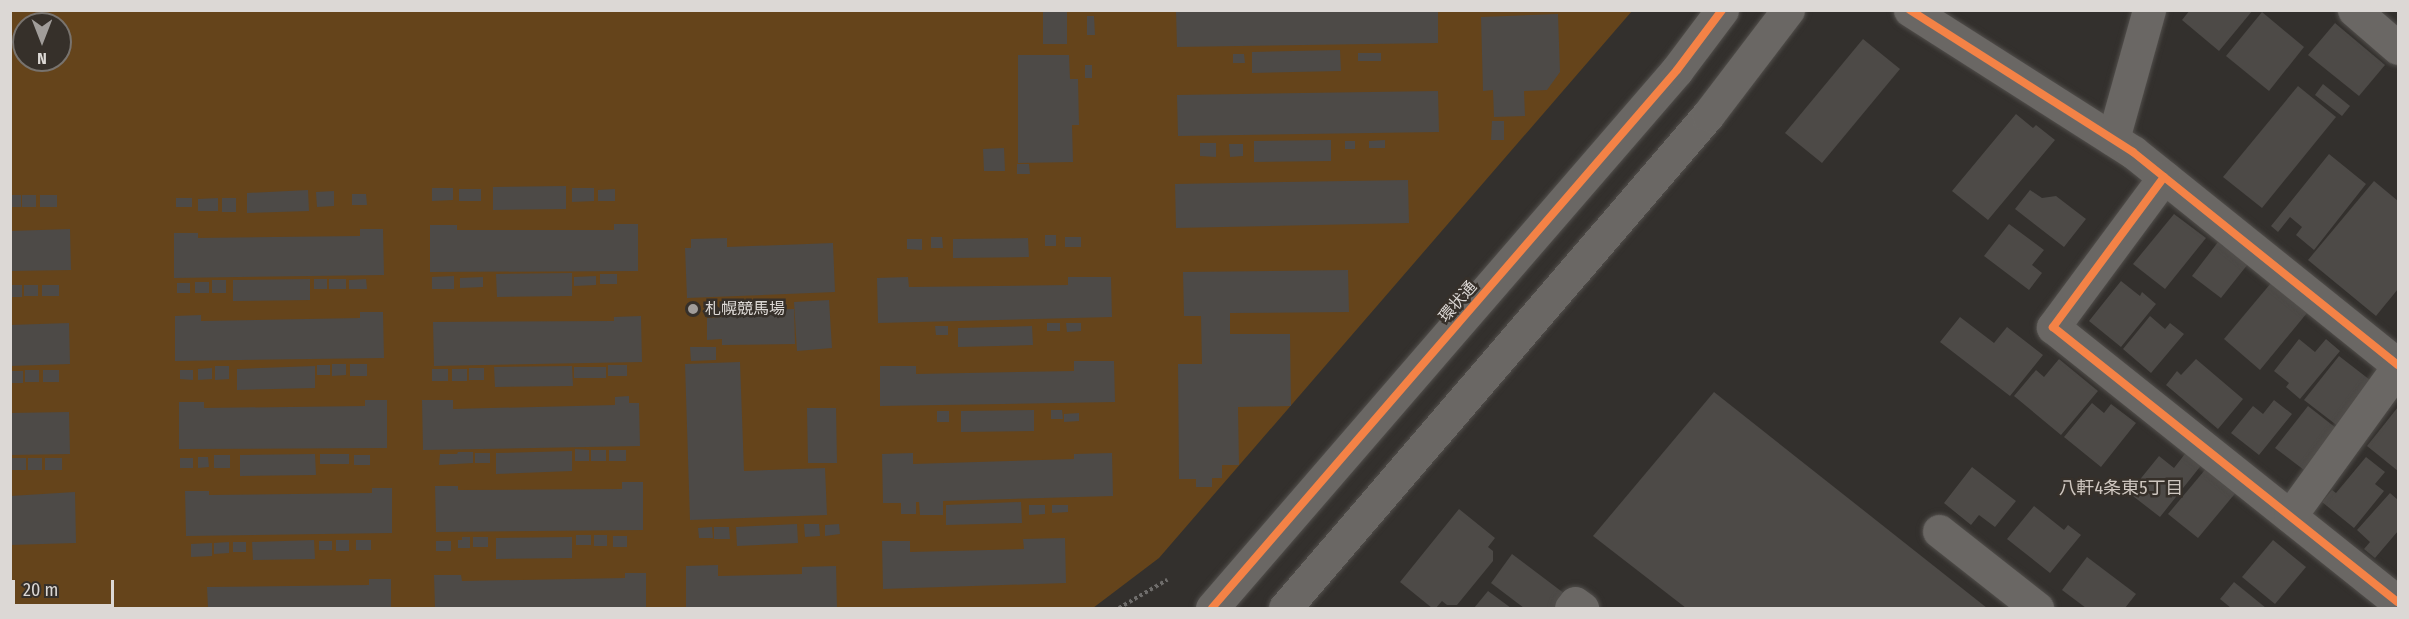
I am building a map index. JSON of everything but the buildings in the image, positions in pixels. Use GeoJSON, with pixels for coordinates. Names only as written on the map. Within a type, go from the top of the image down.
{"type":"FeatureCollection","features":[{"type":"Feature","properties":{"kind":"street","name":"環状通"},"geometry":{"type":"LineString","coordinates":[[1212,609],[1677,70],[1722,10]]}},
{"type":"Feature","properties":{"kind":"street"},"geometry":{"type":"LineString","coordinates":[[1285,609],[1708,115],[1788,10]]}},
{"type":"Feature","properties":{"kind":"street"},"geometry":{"type":"LineString","coordinates":[[1910,10],[2113,139],[2164,177],[2398,366],[2290,516]]}},
{"type":"Feature","properties":{"kind":"street"},"geometry":{"type":"LineString","coordinates":[[2113,139],[2149,10]]}},
{"type":"Feature","properties":{"kind":"street"},"geometry":{"type":"LineString","coordinates":[[2354,10],[2398,48]]}},
{"type":"Feature","properties":{"kind":"street"},"geometry":{"type":"LineString","coordinates":[[2164,177],[2053,327],[2398,602]]}},
{"type":"Feature","properties":{"kind":"street"},"geometry":{"type":"LineString","coordinates":[[1939,531],[2037,609]]}},
{"type":"Feature","properties":{"kind":"street"},"geometry":{"type":"LineString","coordinates":[[1571,609],[1575,603],[1582,609]]}},
{"type":"Feature","properties":{"kind":"path"},"geometry":{"type":"LineString","coordinates":[[1119,609],[1167,580]]}},
{"type":"Feature","properties":{"kind":"shaded area","name":"札幌競馬場"},"geometry":{"type":"Polygon","coordinates":[[[10,11],[1632,11],[1159,558],[1093,608],[11,608],[10,11]]]}},
{"type":"Feature","properties":{"kind":"cycle path"},"geometry":{"type":"LineString","coordinates":[[1212,608],[1677,70],[1722,10]]}},
{"type":"Feature","properties":{"kind":"cycle path"},"geometry":{"type":"LineString","coordinates":[[1910,10],[2133,152],[2398,365]]}},
{"type":"Feature","properties":{"kind":"cycle path"},"geometry":{"type":"LineString","coordinates":[[2164,177],[2053,327],[2398,602]]}},
{"type":"Feature","properties":{"kind":"place","name":"札幌競馬場"},"geometry":{"type":"Point","coordinates":[693,309]}},
{"type":"Feature","properties":{"kind":"district","name":"八軒4条東5丁目"},"geometry":{"type":"Point","coordinates":[2121,488]}}]}
